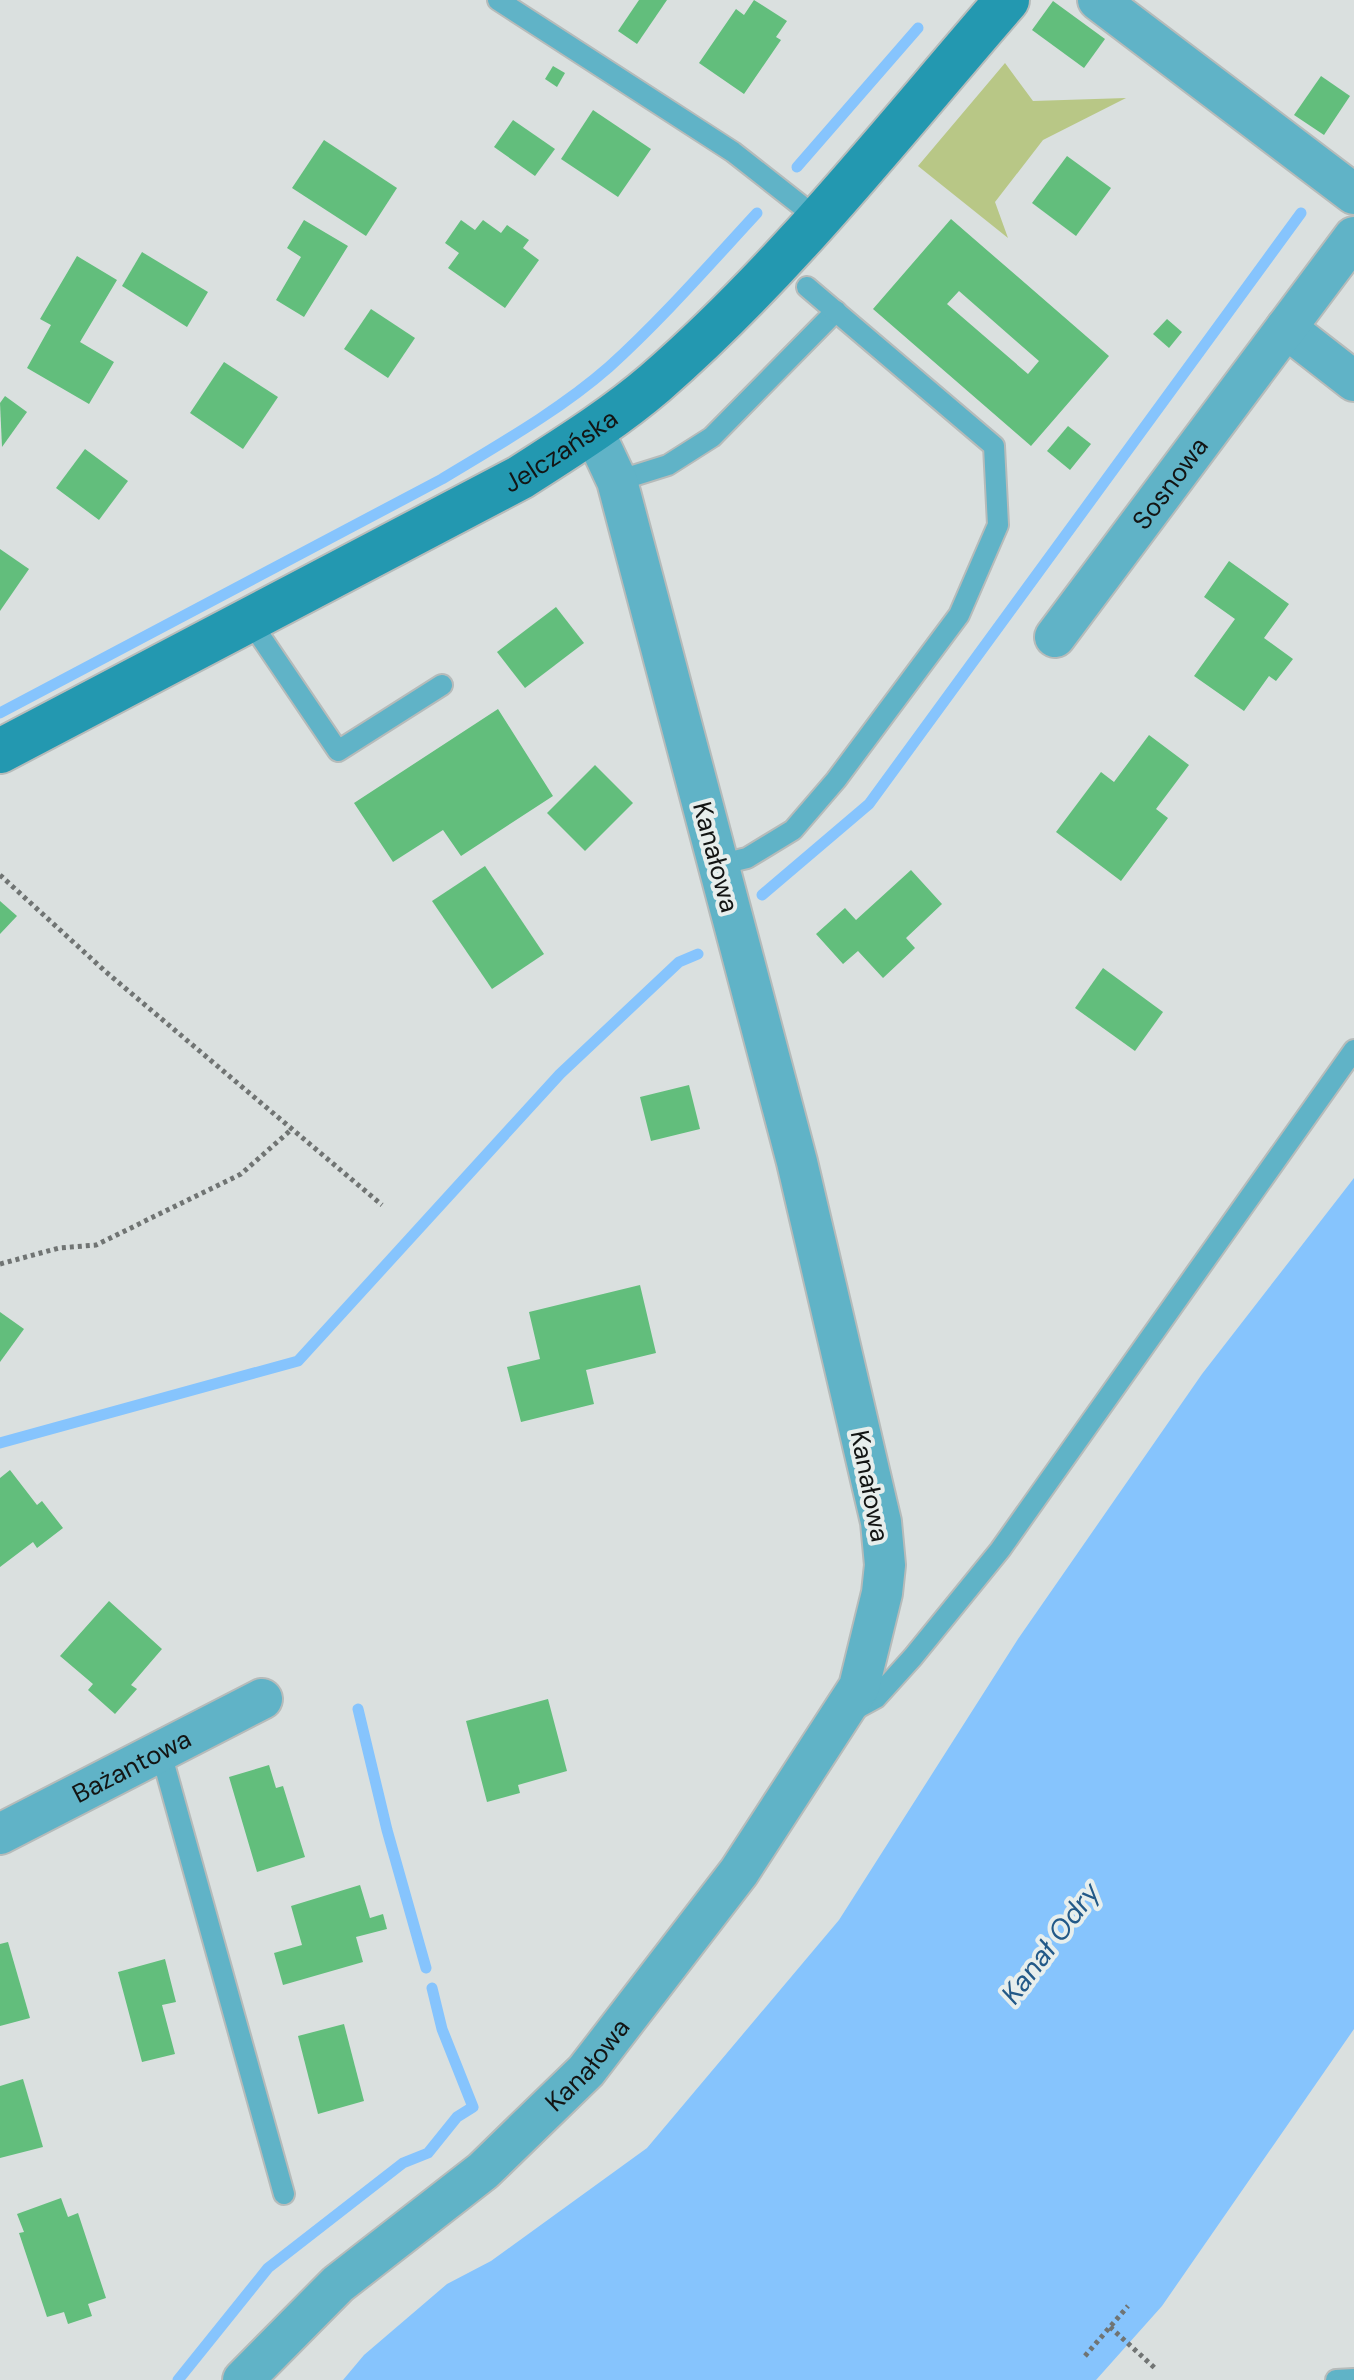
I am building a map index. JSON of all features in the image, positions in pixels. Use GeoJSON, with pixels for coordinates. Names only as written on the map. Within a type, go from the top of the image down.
{"type":"FeatureCollection","features":[{"type":"Feature","properties":{"kind":"main road","name":"Jelczańska"},"geometry":{"type":"LineString","coordinates":[[0,751],[521,477],[593,430],[654,384],[777,264],[1007,0]]}},
{"type":"Feature","properties":{"kind":"street"},"geometry":{"type":"LineString","coordinates":[[1098,0],[1354,194]]}},
{"type":"Feature","properties":{"kind":"street","name":"Sosnowa"},"geometry":{"type":"LineString","coordinates":[[1055,637],[1354,237]]}},
{"type":"Feature","properties":{"kind":"street"},"geometry":{"type":"LineString","coordinates":[[1286,328],[1354,381]]}},
{"type":"Feature","properties":{"kind":"street","name":"Kanałowa"},"geometry":{"type":"LineString","coordinates":[[243,2380],[338,2284],[483,2171],[586,2071],[739,1872],[842,1717],[859,1687],[875,1630],[885,1565],[881,1522],[797,1162],[617,481],[593,430]]}},
{"type":"Feature","properties":{"kind":"street","name":"Bażantowa"},"geometry":{"type":"LineString","coordinates":[[0,1834],[262,1699]]}},
{"type":"Feature","properties":{"kind":"lane"},"geometry":{"type":"LineString","coordinates":[[498,0],[733,152],[817,218]]}},
{"type":"Feature","properties":{"kind":"lane"},"geometry":{"type":"LineString","coordinates":[[718,865],[747,858],[793,830],[836,780],[959,615],[998,525],[994,446],[807,287]]}},
{"type":"Feature","properties":{"kind":"lane"},"geometry":{"type":"LineString","coordinates":[[617,481],[668,465],[712,437],[836,311]]}},
{"type":"Feature","properties":{"kind":"lane"},"geometry":{"type":"LineString","coordinates":[[250,621],[338,751],[442,685]]}},
{"type":"Feature","properties":{"kind":"lane"},"geometry":{"type":"LineString","coordinates":[[842,1717],[876,1698],[1000,1550],[1354,1050]]}},
{"type":"Feature","properties":{"kind":"lane"},"geometry":{"type":"LineString","coordinates":[[161,1753],[284,2194]]}},
{"type":"Feature","properties":{"kind":"lane"},"geometry":{"type":"LineString","coordinates":[[1336,2380],[1354,2379]]}},
{"type":"Feature","properties":{"kind":"path"},"geometry":{"type":"LineString","coordinates":[[0,875],[106,972],[382,1205]]}},
{"type":"Feature","properties":{"kind":"path"},"geometry":{"type":"LineString","coordinates":[[0,1264],[59,1248],[96,1245],[241,1174],[292,1129]]}},
{"type":"Feature","properties":{"kind":"path"},"geometry":{"type":"LineString","coordinates":[[1085,2356],[1128,2306]]}},
{"type":"Feature","properties":{"kind":"path"},"geometry":{"type":"LineString","coordinates":[[1110,2327],[1157,2370]]}},
{"type":"Feature","properties":{"kind":"green space"},"geometry":{"type":"Polygon","coordinates":[[[1005,63],[1033,101],[1126,98],[1043,140],[995,202],[1008,238],[918,166],[1005,63]]]}},
{"type":"Feature","properties":{"kind":"water","name":"Kanał Odry"},"geometry":{"type":"Polygon","coordinates":[[[1354,1178],[1354,2029],[1162,2306],[1096,2380],[343,2380],[364,2355],[447,2284],[491,2261],[647,2148],[839,1920],[1018,1639],[1202,1374],[1354,1178]]]}},
{"type":"Feature","properties":{"kind":"building"},"geometry":{"type":"Polygon","coordinates":[[[639,0],[667,0],[637,44],[618,31],[639,0]]]}},
{"type":"Feature","properties":{"kind":"building"},"geometry":{"type":"Polygon","coordinates":[[[754,0],[787,21],[776,37],[781,40],[744,94],[699,63],[736,9],[744,15],[754,0]]]}},
{"type":"Feature","properties":{"kind":"building"},"geometry":{"type":"Polygon","coordinates":[[[1053,1],[1105,39],[1084,68],[1032,30],[1053,1]]]}},
{"type":"Feature","properties":{"kind":"building"},"geometry":{"type":"Polygon","coordinates":[[[553,66],[565,73],[557,87],[545,79],[553,66]]]}},
{"type":"Feature","properties":{"kind":"building"},"geometry":{"type":"Polygon","coordinates":[[[1321,76],[1350,96],[1324,135],[1294,115],[1321,76]]]}},
{"type":"Feature","properties":{"kind":"building"},"geometry":{"type":"Polygon","coordinates":[[[593,110],[651,149],[618,197],[561,159],[593,110]]]}},
{"type":"Feature","properties":{"kind":"building"},"geometry":{"type":"Polygon","coordinates":[[[513,120],[555,149],[535,176],[494,147],[513,120]]]}},
{"type":"Feature","properties":{"kind":"building"},"geometry":{"type":"Polygon","coordinates":[[[324,140],[397,188],[366,236],[292,188],[324,140]]]}},
{"type":"Feature","properties":{"kind":"building"},"geometry":{"type":"Polygon","coordinates":[[[1067,156],[1111,188],[1076,236],[1032,203],[1067,156]]]}},
{"type":"Feature","properties":{"kind":"building"},"geometry":{"type":"Polygon","coordinates":[[[951,219],[1109,356],[1031,446],[873,309],[951,219]],[[959,291],[947,304],[1028,374],[1039,361],[959,291]]]}},
{"type":"Feature","properties":{"kind":"building"},"geometry":{"type":"Polygon","coordinates":[[[304,220],[348,246],[304,317],[276,300],[301,257],[287,248],[304,220]]]}},
{"type":"Feature","properties":{"kind":"building"},"geometry":{"type":"Polygon","coordinates":[[[461,220],[475,230],[483,220],[501,233],[507,225],[529,240],[523,248],[539,260],[505,308],[448,268],[459,253],[445,243],[461,220]]]}},
{"type":"Feature","properties":{"kind":"building"},"geometry":{"type":"Polygon","coordinates":[[[142,252],[208,292],[187,327],[122,286],[142,252]]]}},
{"type":"Feature","properties":{"kind":"building"},"geometry":{"type":"Polygon","coordinates":[[[77,256],[117,280],[80,342],[114,362],[89,404],[27,368],[51,325],[40,319],[77,256]]]}},
{"type":"Feature","properties":{"kind":"building"},"geometry":{"type":"Polygon","coordinates":[[[371,309],[415,338],[388,378],[344,349],[371,309]]]}},
{"type":"Feature","properties":{"kind":"building"},"geometry":{"type":"Polygon","coordinates":[[[1167,319],[1182,332],[1169,348],[1153,334],[1167,319]]]}},
{"type":"Feature","properties":{"kind":"building"},"geometry":{"type":"Polygon","coordinates":[[[224,362],[278,397],[243,449],[190,413],[224,362]]]}},
{"type":"Feature","properties":{"kind":"building"},"geometry":{"type":"Polygon","coordinates":[[[5,396],[27,412],[2,447],[0,403],[5,396]]]}},
{"type":"Feature","properties":{"kind":"building"},"geometry":{"type":"Polygon","coordinates":[[[1068,426],[1091,444],[1070,470],[1047,451],[1068,426]]]}},
{"type":"Feature","properties":{"kind":"building"},"geometry":{"type":"Polygon","coordinates":[[[85,449],[128,481],[99,520],[56,488],[85,449]]]}},
{"type":"Feature","properties":{"kind":"building"},"geometry":{"type":"Polygon","coordinates":[[[0,549],[29,569],[0,611],[0,549]]]}},
{"type":"Feature","properties":{"kind":"building"},"geometry":{"type":"Polygon","coordinates":[[[1229,561],[1289,604],[1264,638],[1293,659],[1276,681],[1269,676],[1244,711],[1194,676],[1235,619],[1204,597],[1229,561]]]}},
{"type":"Feature","properties":{"kind":"building"},"geometry":{"type":"Polygon","coordinates":[[[556,607],[584,643],[525,688],[497,652],[556,607]]]}},
{"type":"Feature","properties":{"kind":"building"},"geometry":{"type":"Polygon","coordinates":[[[498,709],[553,796],[461,856],[443,830],[393,862],[354,803],[498,709]]]}},
{"type":"Feature","properties":{"kind":"building"},"geometry":{"type":"Polygon","coordinates":[[[1149,735],[1189,765],[1156,809],[1168,818],[1121,881],[1056,832],[1101,772],[1114,782],[1149,735]]]}},
{"type":"Feature","properties":{"kind":"building"},"geometry":{"type":"Polygon","coordinates":[[[595,765],[633,803],[585,851],[547,813],[595,765]]]}},
{"type":"Feature","properties":{"kind":"building"},"geometry":{"type":"Polygon","coordinates":[[[485,866],[544,954],[492,989],[432,901],[485,866]]]}},
{"type":"Feature","properties":{"kind":"building"},"geometry":{"type":"Polygon","coordinates":[[[911,870],[942,904],[906,938],[915,948],[883,978],[858,951],[843,964],[816,934],[845,908],[856,920],[911,870]]]}},
{"type":"Feature","properties":{"kind":"building"},"geometry":{"type":"Polygon","coordinates":[[[0,901],[17,916],[0,934],[0,901]]]}},
{"type":"Feature","properties":{"kind":"building"},"geometry":{"type":"Polygon","coordinates":[[[1103,968],[1163,1012],[1135,1051],[1075,1008],[1103,968]]]}},
{"type":"Feature","properties":{"kind":"building"},"geometry":{"type":"Polygon","coordinates":[[[689,1085],[700,1129],[651,1141],[640,1097],[689,1085]]]}},
{"type":"Feature","properties":{"kind":"building"},"geometry":{"type":"Polygon","coordinates":[[[640,1285],[656,1353],[586,1370],[594,1404],[521,1422],[507,1367],[540,1359],[529,1312],[640,1285]]]}},
{"type":"Feature","properties":{"kind":"building"},"geometry":{"type":"Polygon","coordinates":[[[0,1312],[24,1329],[0,1362],[0,1312]]]}},
{"type":"Feature","properties":{"kind":"building"},"geometry":{"type":"Polygon","coordinates":[[[10,1470],[37,1505],[42,1501],[63,1528],[37,1548],[33,1542],[0,1567],[0,1478],[10,1470]]]}},
{"type":"Feature","properties":{"kind":"building"},"geometry":{"type":"Polygon","coordinates":[[[109,1601],[162,1649],[131,1685],[137,1689],[115,1714],[88,1690],[93,1684],[60,1656],[109,1601]]]}},
{"type":"Feature","properties":{"kind":"building"},"geometry":{"type":"Polygon","coordinates":[[[548,1699],[567,1771],[518,1785],[520,1793],[487,1802],[466,1721],[548,1699]]]}},
{"type":"Feature","properties":{"kind":"building"},"geometry":{"type":"Polygon","coordinates":[[[269,1765],[276,1788],[283,1786],[305,1857],[257,1872],[229,1777],[269,1765]]]}},
{"type":"Feature","properties":{"kind":"building"},"geometry":{"type":"Polygon","coordinates":[[[360,1885],[370,1918],[383,1914],[387,1929],[356,1937],[363,1962],[283,1985],[274,1953],[302,1945],[291,1906],[360,1885]]]}},
{"type":"Feature","properties":{"kind":"building"},"geometry":{"type":"Polygon","coordinates":[[[8,1942],[30,2018],[0,2026],[0,1944],[8,1942]]]}},
{"type":"Feature","properties":{"kind":"building"},"geometry":{"type":"Polygon","coordinates":[[[165,1959],[176,2002],[162,2005],[175,2054],[142,2062],[118,1972],[165,1959]]]}},
{"type":"Feature","properties":{"kind":"building"},"geometry":{"type":"Polygon","coordinates":[[[344,2024],[364,2101],[318,2114],[298,2036],[344,2024]]]}},
{"type":"Feature","properties":{"kind":"building"},"geometry":{"type":"Polygon","coordinates":[[[23,2079],[43,2147],[0,2158],[0,2086],[23,2079]]]}},
{"type":"Feature","properties":{"kind":"building"},"geometry":{"type":"Polygon","coordinates":[[[61,2198],[68,2217],[78,2213],[106,2298],[88,2304],[92,2316],[68,2324],[64,2312],[47,2317],[19,2233],[24,2232],[17,2214],[61,2198]]]}},
{"type":"Feature","properties":{"kind":"waterway"},"geometry":{"type":"LineString","coordinates":[[797,167],[918,28]]}},
{"type":"Feature","properties":{"kind":"waterway"},"geometry":{"type":"LineString","coordinates":[[0,713],[442,479],[507,440],[590,383],[629,349],[757,213]]}},
{"type":"Feature","properties":{"kind":"waterway"},"geometry":{"type":"LineString","coordinates":[[762,895],[869,804],[1301,213]]}},
{"type":"Feature","properties":{"kind":"waterway"},"geometry":{"type":"LineString","coordinates":[[0,1443],[298,1361],[560,1074],[679,962],[698,954]]}},
{"type":"Feature","properties":{"kind":"waterway"},"geometry":{"type":"LineString","coordinates":[[358,1709],[387,1830],[426,1968]]}},
{"type":"Feature","properties":{"kind":"waterway"},"geometry":{"type":"LineString","coordinates":[[178,2380],[268,2268],[403,2163],[428,2153],[457,2117],[473,2107],[442,2029],[432,1988]]}}]}
